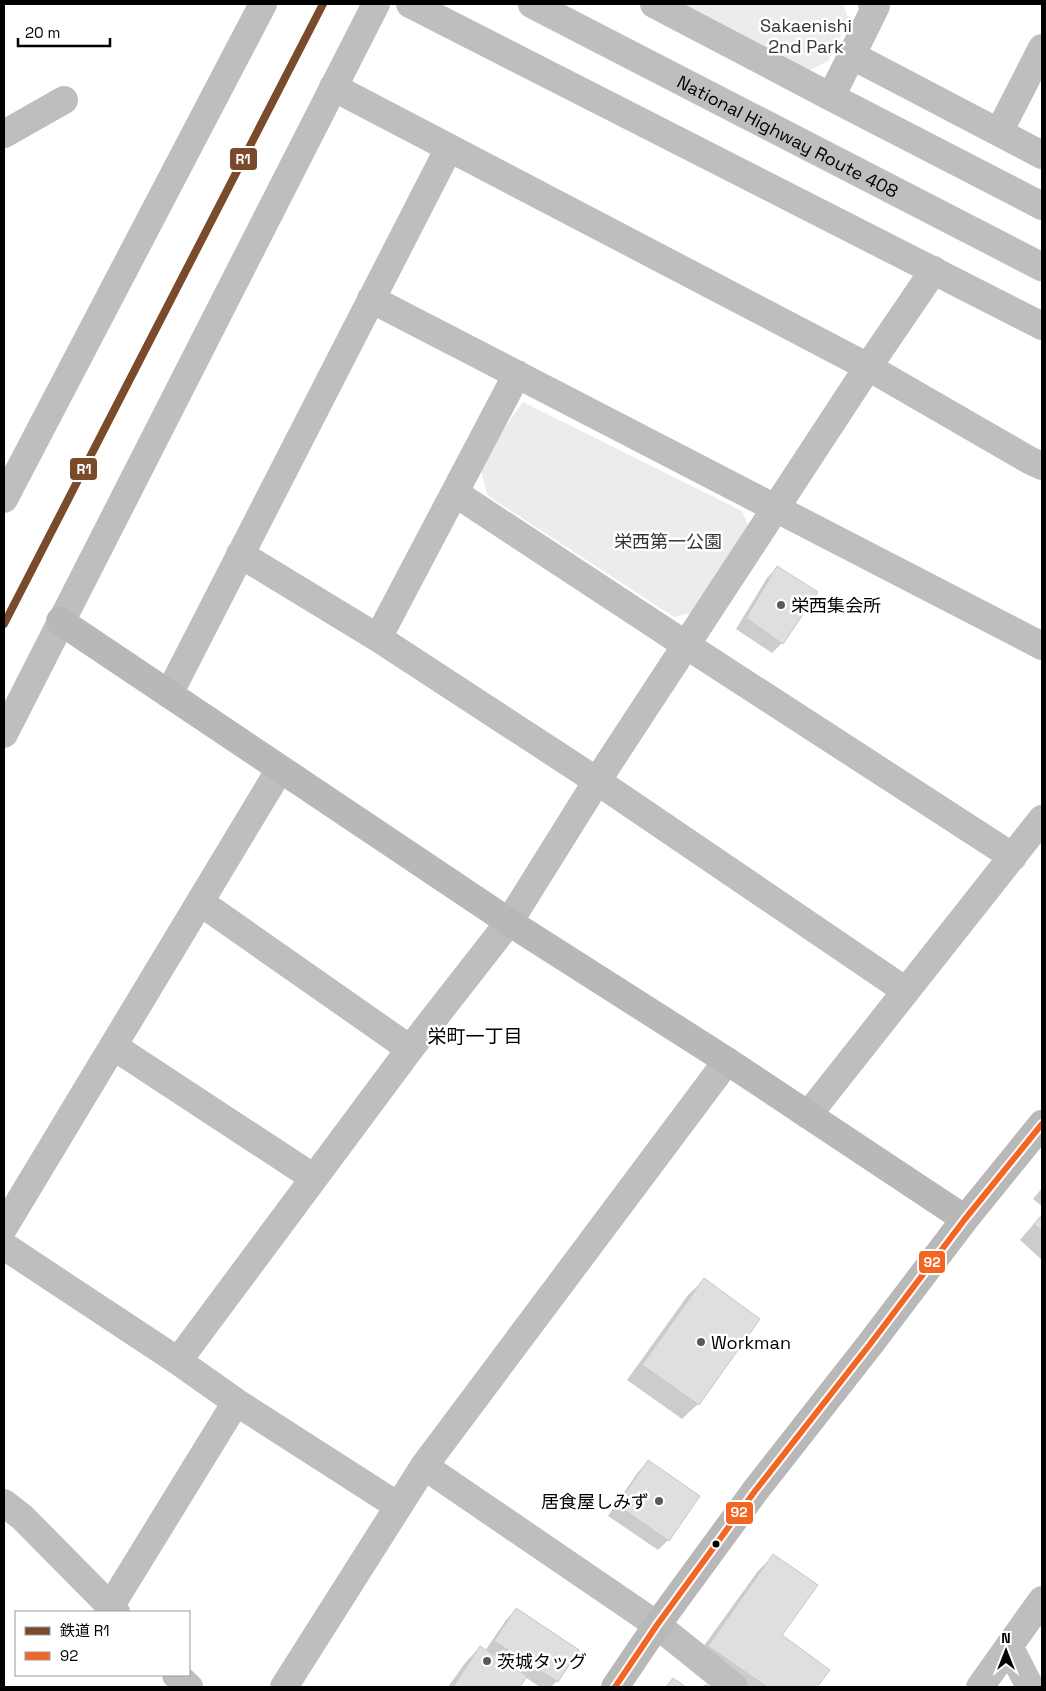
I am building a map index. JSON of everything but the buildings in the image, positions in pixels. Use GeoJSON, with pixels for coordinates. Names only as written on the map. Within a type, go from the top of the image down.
{"type":"FeatureCollection","features":[{"type":"Feature","properties":{"kind":"main road"},"geometry":{"type":"LineString","coordinates":[[4,499],[263,4]]}},
{"type":"Feature","properties":{"kind":"main road"},"geometry":{"type":"LineString","coordinates":[[4,734],[332,87],[376,4]]}},
{"type":"Feature","properties":{"kind":"main road"},"geometry":{"type":"LineString","coordinates":[[410,4],[1042,326]]}},
{"type":"Feature","properties":{"kind":"main road","name":"National Highway Route 408"},"geometry":{"type":"LineString","coordinates":[[532,4],[1042,266]]}},
{"type":"Feature","properties":{"kind":"main road"},"geometry":{"type":"LineString","coordinates":[[654,4],[1042,206]]}},
{"type":"Feature","properties":{"kind":"main road"},"geometry":{"type":"LineString","coordinates":[[830,96],[875,5]]}},
{"type":"Feature","properties":{"kind":"main road"},"geometry":{"type":"LineString","coordinates":[[999,132],[1042,48]]}},
{"type":"Feature","properties":{"kind":"main road"},"geometry":{"type":"LineString","coordinates":[[851,55],[1042,155]]}},
{"type":"Feature","properties":{"kind":"main road"},"geometry":{"type":"LineString","coordinates":[[332,87],[868,367],[1042,466]]}},
{"type":"Feature","properties":{"kind":"main road"},"geometry":{"type":"LineString","coordinates":[[4,134],[64,100]]}},
{"type":"Feature","properties":{"kind":"main road"},"geometry":{"type":"LineString","coordinates":[[169,694],[449,148]]}},
{"type":"Feature","properties":{"kind":"main road"},"geometry":{"type":"LineString","coordinates":[[178,1361],[410,1049],[509,922],[597,781],[868,367],[934,270]]}},
{"type":"Feature","properties":{"kind":"main road"},"geometry":{"type":"LineString","coordinates":[[371,299],[1042,646]]}},
{"type":"Feature","properties":{"kind":"main road"},"geometry":{"type":"LineString","coordinates":[[378,638],[518,374]]}},
{"type":"Feature","properties":{"kind":"main road"},"geometry":{"type":"LineString","coordinates":[[455,492],[1012,857]]}},
{"type":"Feature","properties":{"kind":"main road"},"geometry":{"type":"LineString","coordinates":[[240,554],[378,638],[597,781],[906,991]]}},
{"type":"Feature","properties":{"kind":"main road"},"geometry":{"type":"LineString","coordinates":[[4,1228],[280,769]]}},
{"type":"Feature","properties":{"kind":"main road"},"geometry":{"type":"LineString","coordinates":[[808,1114],[1042,819]]}},
{"type":"Feature","properties":{"kind":"main road"},"geometry":{"type":"LineString","coordinates":[[200,902],[410,1049]]}},
{"type":"Feature","properties":{"kind":"main road"},"geometry":{"type":"LineString","coordinates":[[113,1046],[314,1178]]}},
{"type":"Feature","properties":{"kind":"main road"},"geometry":{"type":"LineString","coordinates":[[284,1687],[424,1466],[727,1061]]}},
{"type":"Feature","properties":{"kind":"main road"},"geometry":{"type":"LineString","coordinates":[[4,1246],[178,1361],[236,1402],[398,1506]]}},
{"type":"Feature","properties":{"kind":"main road"},"geometry":{"type":"LineString","coordinates":[[4,1503],[22,1517],[113,1609],[236,1402]]}},
{"type":"Feature","properties":{"kind":"main road"},"geometry":{"type":"LineString","coordinates":[[424,1466],[657,1625],[734,1687]]}},
{"type":"Feature","properties":{"kind":"main road"},"geometry":{"type":"LineString","coordinates":[[980,1687],[1042,1600]]}},
{"type":"Feature","properties":{"kind":"main road"},"geometry":{"type":"LineString","coordinates":[[1009,1646],[1030,1687]]}},
{"type":"Feature","properties":{"kind":"main road"},"geometry":{"type":"LineString","coordinates":[[177,1676],[188,1687]]}},
{"type":"Feature","properties":{"kind":"street"},"geometry":{"type":"LineString","coordinates":[[60,622],[509,922],[727,1061],[965,1219]]}},
{"type":"Feature","properties":{"kind":"street"},"geometry":{"type":"LineString","coordinates":[[616,1687],[657,1625],[755,1491],[965,1219],[1042,1124]]}},
{"type":"Feature","properties":{"kind":"green space","name":"Sakaenishi 2nd Park"},"geometry":{"type":"Polygon","coordinates":[[[673,4],[843,4],[849,20],[828,61],[808,71],[673,4]]]}},
{"type":"Feature","properties":{"kind":"green space","name":"栄西第一公園"},"geometry":{"type":"Polygon","coordinates":[[[523,402],[742,511],[751,531],[691,613],[674,617],[488,496],[479,465],[523,402]]]}},
{"type":"Feature","properties":{"kind":"rail line","name":"R1"},"geometry":{"type":"LineString","coordinates":[[4,624],[323,4]]}},
{"type":"Feature","properties":{"kind":"transit line","name":"92"},"geometry":{"type":"LineString","coordinates":[[615,1687],[657,1625],[755,1491],[965,1219],[1042,1124]]}},
{"type":"Feature","properties":{"kind":"place","name":"栄西集会所"},"geometry":{"type":"Point","coordinates":[781,605]}},
{"type":"Feature","properties":{"kind":"place","name":"Workman"},"geometry":{"type":"Point","coordinates":[701,1342]}},
{"type":"Feature","properties":{"kind":"place","name":"居食屋しみず"},"geometry":{"type":"Point","coordinates":[659,1501]}},
{"type":"Feature","properties":{"kind":"place","name":"茨城タッグ"},"geometry":{"type":"Point","coordinates":[487,1661]}},
{"type":"Feature","properties":{"kind":"district","name":"栄町一丁目"},"geometry":{"type":"Point","coordinates":[475,1036]}}]}
